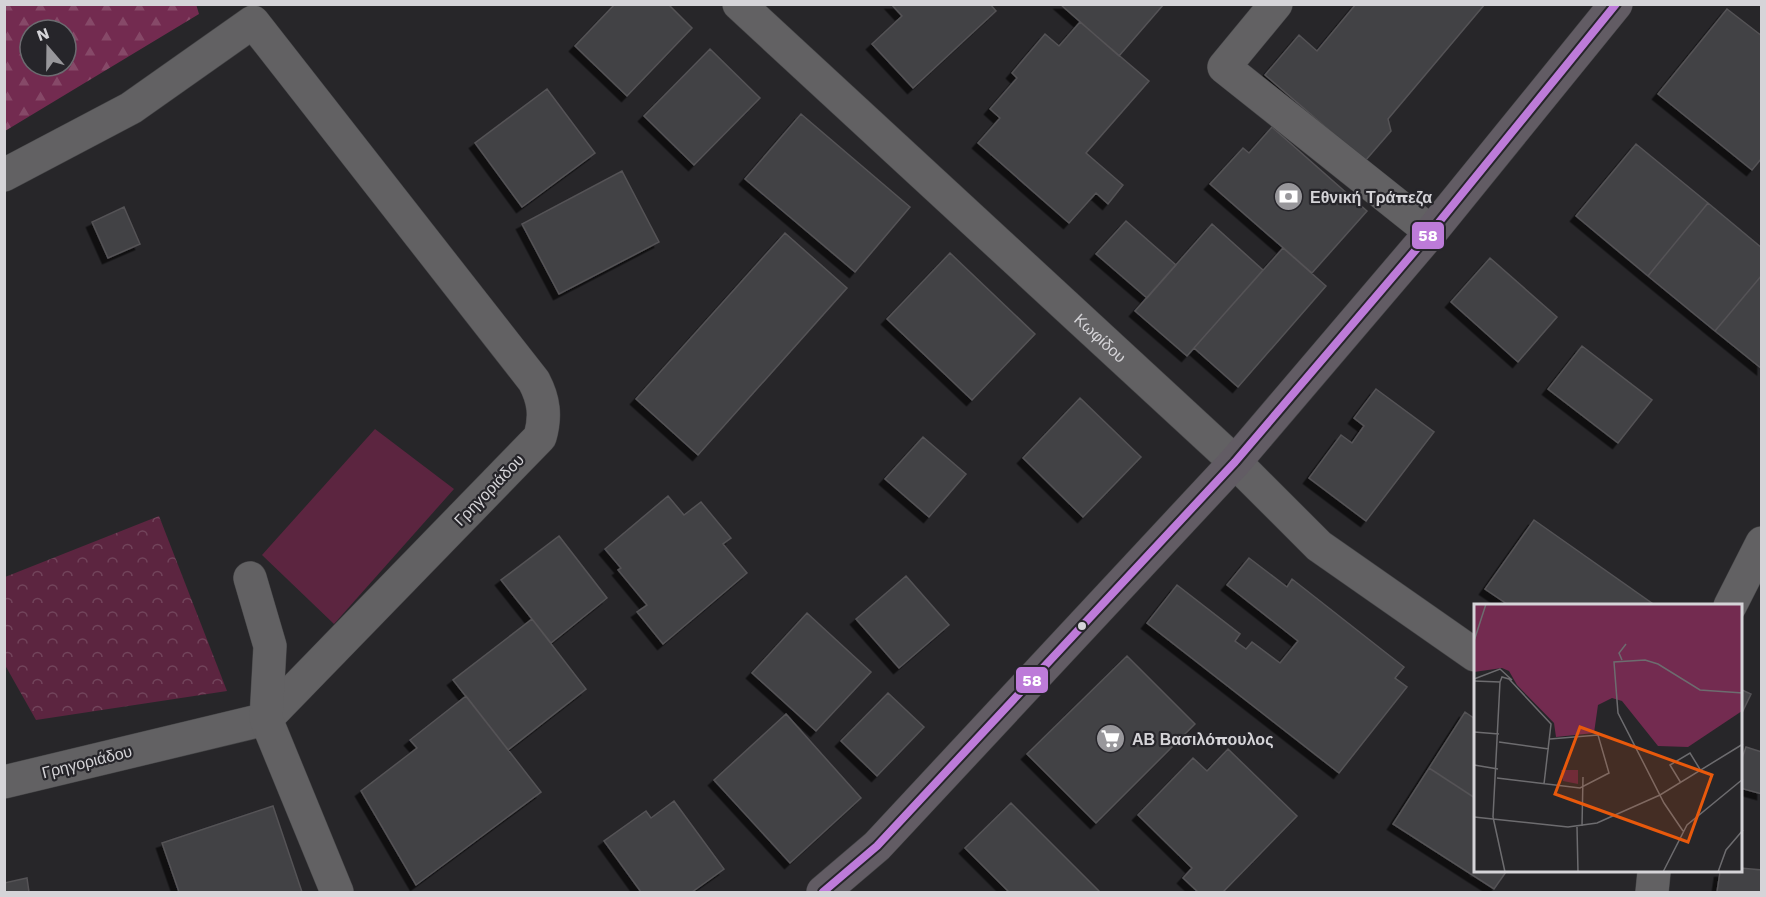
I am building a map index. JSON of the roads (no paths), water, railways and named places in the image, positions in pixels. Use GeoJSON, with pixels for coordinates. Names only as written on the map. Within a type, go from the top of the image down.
{"type":"FeatureCollection","features":[{"type":"Feature","properties":{"kind":"main road"},"geometry":{"type":"LineString","coordinates":[[823,892],[877,846],[1235,462],[1431,232],[1616,5]]}},
{"type":"Feature","properties":{"kind":"street","name":"Κωφίδου"},"geometry":{"type":"LineString","coordinates":[[739,4],[1235,462],[1319,546],[1474,654]]}},
{"type":"Feature","properties":{"kind":"street"},"geometry":{"type":"LineString","coordinates":[[1276,4],[1224,67],[1431,232]]}},
{"type":"Feature","properties":{"kind":"street","name":"Γρηγοριάδου"},"geometry":{"type":"LineString","coordinates":[[4,175],[131,108],[253,22],[534,381],[541,395],[545,420],[540,437],[266,719],[4,782]]}},
{"type":"Feature","properties":{"kind":"street"},"geometry":{"type":"LineString","coordinates":[[1731,604],[1761,543]]}},
{"type":"Feature","properties":{"kind":"street"},"geometry":{"type":"LineString","coordinates":[[250,578],[270,646],[266,719],[337,892]]}},
{"type":"Feature","properties":{"kind":"street"},"geometry":{"type":"LineString","coordinates":[[1652,892],[1654,873]]}},
{"type":"Feature","properties":{"kind":"place","name":"Εθνική Τράπεζα"},"geometry":{"type":"Point","coordinates":[1289,197]}},
{"type":"Feature","properties":{"kind":"place","name":"ΑΒ Βασιλόπουλος"},"geometry":{"type":"Point","coordinates":[1111,739]}}]}
